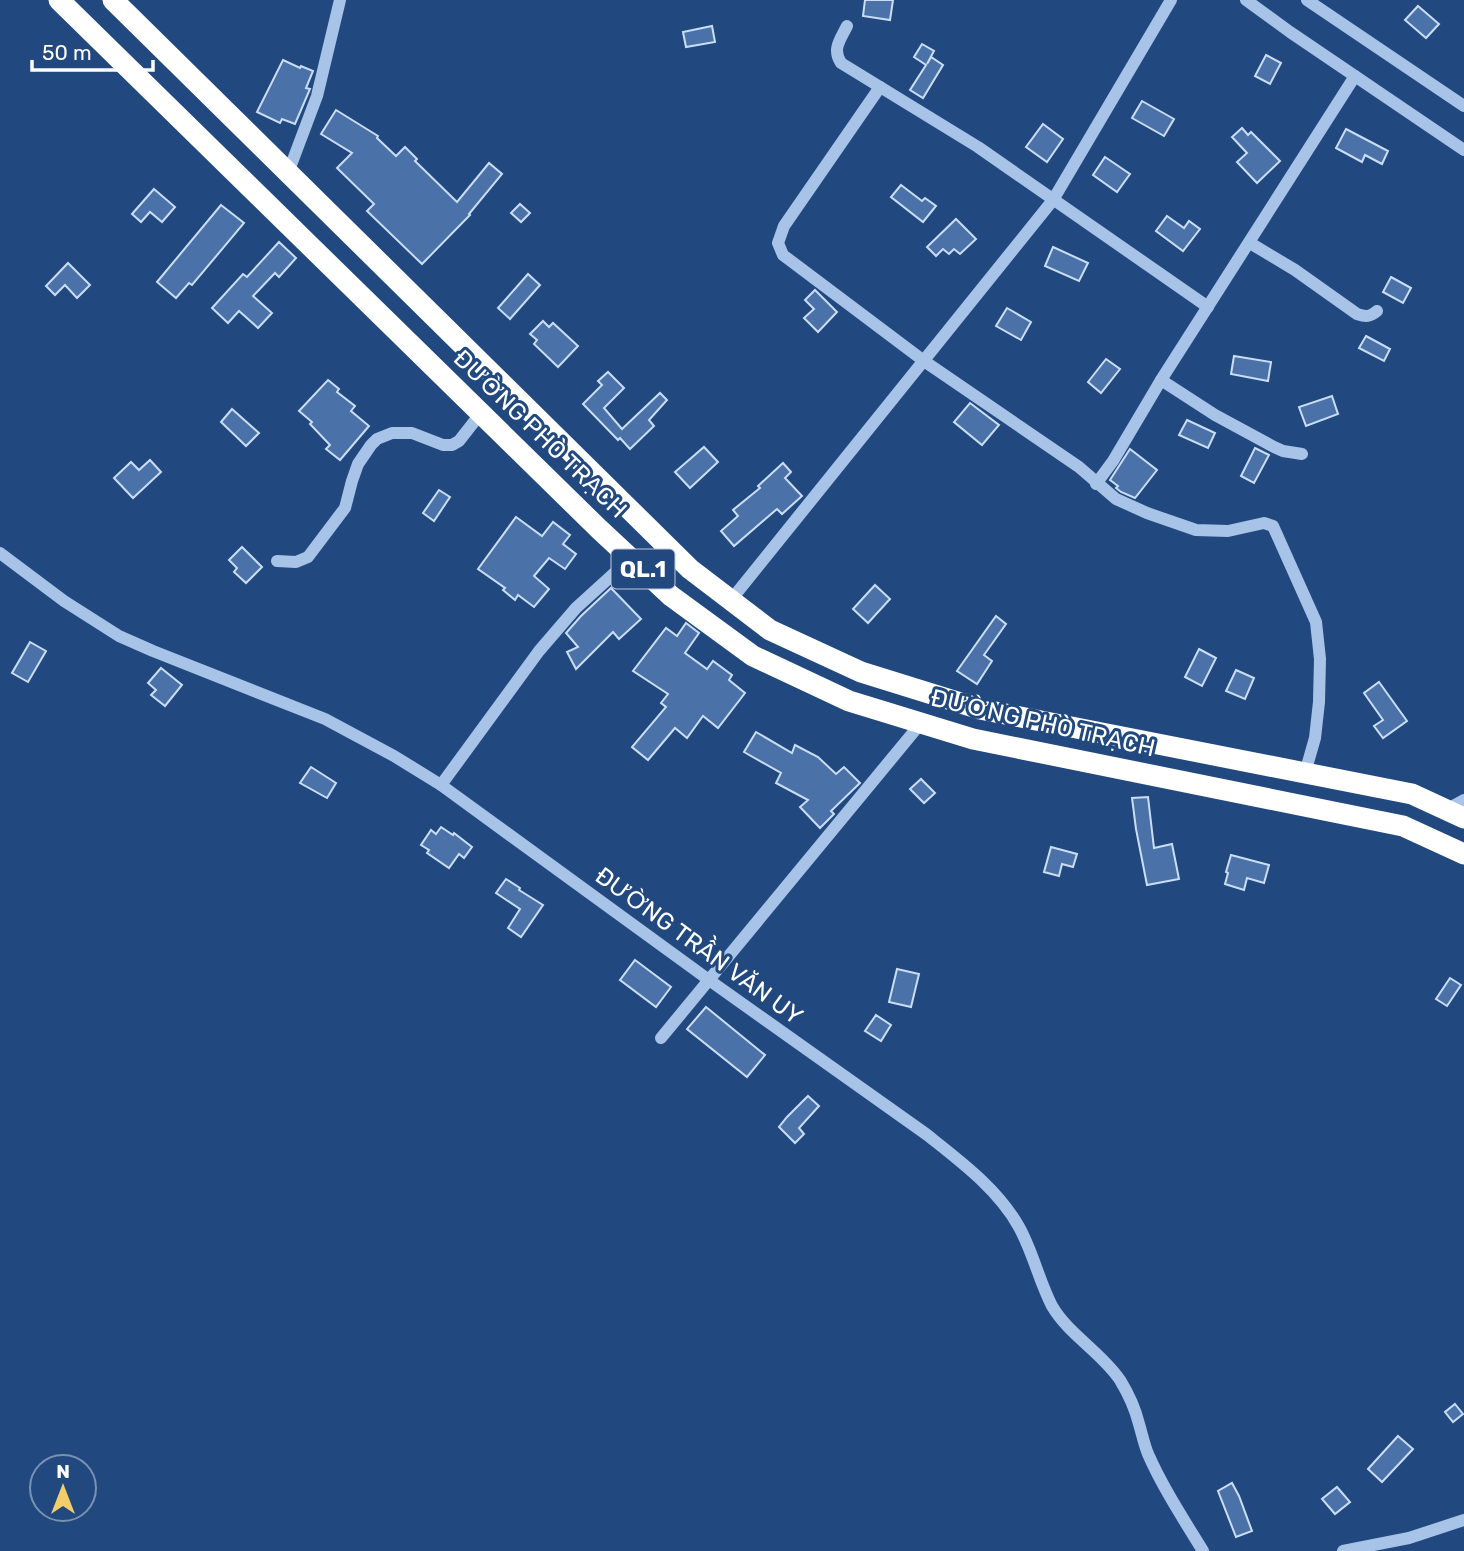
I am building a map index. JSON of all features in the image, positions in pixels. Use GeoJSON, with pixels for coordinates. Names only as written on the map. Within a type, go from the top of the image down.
{"type":"FeatureCollection","features":[{"type":"Feature","properties":{"kind":"highway","name":"ĐƯỜNG PHÒ TRẠCH"},"geometry":{"type":"LineString","coordinates":[[59,0],[671,596],[753,656],[849,701],[974,739],[1403,826],[1464,854]]}},
{"type":"Feature","properties":{"kind":"highway","name":"ĐƯỜNG PHÒ TRẠCH"},"geometry":{"type":"LineString","coordinates":[[113,0],[691,569],[770,630],[862,673],[980,709],[1412,794],[1458,809]]}},
{"type":"Feature","properties":{"kind":"street"},"geometry":{"type":"LineString","coordinates":[[288,173],[317,96],[340,0]]}},
{"type":"Feature","properties":{"kind":"street"},"geometry":{"type":"LineString","coordinates":[[731,600],[1053,200],[1171,0]]}},
{"type":"Feature","properties":{"kind":"street"},"geometry":{"type":"LineString","coordinates":[[1247,0],[1464,150]]}},
{"type":"Feature","properties":{"kind":"street"},"geometry":{"type":"LineString","coordinates":[[1307,0],[1464,106]]}},
{"type":"Feature","properties":{"kind":"street"},"geometry":{"type":"LineString","coordinates":[[847,26],[836,46],[841,64],[978,147],[1208,307]]}},
{"type":"Feature","properties":{"kind":"street"},"geometry":{"type":"LineString","coordinates":[[1097,484],[1355,76]]}},
{"type":"Feature","properties":{"kind":"street"},"geometry":{"type":"LineString","coordinates":[[880,87],[785,226],[778,243],[783,256],[924,361],[1079,467],[1116,499],[1196,530],[1228,531],[1264,523],[1273,526],[1316,622],[1320,659],[1319,702],[1315,738],[1305,773]]}},
{"type":"Feature","properties":{"kind":"street"},"geometry":{"type":"LineString","coordinates":[[1250,243],[1295,270],[1357,314],[1367,317],[1377,311]]}},
{"type":"Feature","properties":{"kind":"street"},"geometry":{"type":"LineString","coordinates":[[1161,380],[1253,436],[1283,451],[1302,454]]}},
{"type":"Feature","properties":{"kind":"street"},"geometry":{"type":"LineString","coordinates":[[277,561],[296,562],[307,557],[345,508],[358,464],[377,439],[392,433],[412,433],[443,445],[452,445],[459,441],[481,413]]}},
{"type":"Feature","properties":{"kind":"street","name":"ĐƯỜNG TRẦN VĂN UY"},"geometry":{"type":"LineString","coordinates":[[0,554],[64,601],[119,636],[324,719],[394,755],[441,785],[926,1134],[981,1180],[1018,1226],[1058,1315],[1104,1360],[1120,1381],[1133,1405],[1148,1454],[1180,1515],[1203,1551]]}},
{"type":"Feature","properties":{"kind":"street"},"geometry":{"type":"LineString","coordinates":[[441,785],[539,651],[576,608],[631,558]]}},
{"type":"Feature","properties":{"kind":"street"},"geometry":{"type":"LineString","coordinates":[[661,1038],[921,723]]}},
{"type":"Feature","properties":{"kind":"street"},"geometry":{"type":"LineString","coordinates":[[1343,1551],[1409,1538],[1464,1520]]}},
{"type":"Feature","properties":{"kind":"building"},"geometry":{"type":"Polygon","coordinates":[[[865,0],[893,0],[890,20],[863,16],[865,0]]]}},
{"type":"Feature","properties":{"kind":"building"},"geometry":{"type":"Polygon","coordinates":[[[1418,6],[1439,24],[1426,38],[1405,20],[1418,6]]]}},
{"type":"Feature","properties":{"kind":"building"},"geometry":{"type":"Polygon","coordinates":[[[712,26],[715,42],[686,47],[683,32],[712,26]]]}},
{"type":"Feature","properties":{"kind":"building"},"geometry":{"type":"Polygon","coordinates":[[[922,44],[934,51],[927,64],[931,57],[943,65],[923,98],[910,90],[926,65],[914,57],[922,44]]]}},
{"type":"Feature","properties":{"kind":"building"},"geometry":{"type":"Polygon","coordinates":[[[1266,55],[1281,63],[1270,84],[1255,76],[1266,55]]]}},
{"type":"Feature","properties":{"kind":"building"},"geometry":{"type":"Polygon","coordinates":[[[283,60],[313,71],[306,88],[310,89],[295,124],[282,119],[280,123],[257,112],[283,60]]]}},
{"type":"Feature","properties":{"kind":"building"},"geometry":{"type":"Polygon","coordinates":[[[1142,101],[1174,119],[1164,136],[1132,118],[1142,101]]]}},
{"type":"Feature","properties":{"kind":"building"},"geometry":{"type":"Polygon","coordinates":[[[336,110],[378,136],[396,156],[405,147],[417,159],[415,161],[457,202],[489,163],[502,174],[470,215],[422,264],[367,211],[374,204],[337,168],[352,153],[321,134],[336,110]]]}},
{"type":"Feature","properties":{"kind":"building"},"geometry":{"type":"Polygon","coordinates":[[[1043,124],[1063,139],[1047,162],[1026,147],[1043,124]]]}},
{"type":"Feature","properties":{"kind":"building"},"geometry":{"type":"Polygon","coordinates":[[[1242,128],[1248,135],[1251,132],[1280,161],[1257,183],[1237,162],[1247,153],[1232,137],[1242,128]]]}},
{"type":"Feature","properties":{"kind":"building"},"geometry":{"type":"Polygon","coordinates":[[[1346,129],[1388,151],[1382,164],[1365,155],[1362,162],[1336,148],[1346,129]]]}},
{"type":"Feature","properties":{"kind":"building"},"geometry":{"type":"Polygon","coordinates":[[[1105,157],[1130,174],[1117,192],[1093,175],[1105,157]]]}},
{"type":"Feature","properties":{"kind":"building"},"geometry":{"type":"Polygon","coordinates":[[[901,185],[922,201],[925,198],[936,206],[923,222],[891,197],[901,185]]]}},
{"type":"Feature","properties":{"kind":"building"},"geometry":{"type":"Polygon","coordinates":[[[154,189],[175,207],[162,222],[150,212],[141,222],[132,214],[154,189]]]}},
{"type":"Feature","properties":{"kind":"building"},"geometry":{"type":"Polygon","coordinates":[[[520,204],[530,213],[521,222],[511,213],[520,204]]]}},
{"type":"Feature","properties":{"kind":"building"},"geometry":{"type":"Polygon","coordinates":[[[221,205],[244,223],[192,285],[189,283],[176,298],[157,282],[221,205]]]}},
{"type":"Feature","properties":{"kind":"building"},"geometry":{"type":"Polygon","coordinates":[[[1167,216],[1184,228],[1189,221],[1200,229],[1183,251],[1156,231],[1167,216]]]}},
{"type":"Feature","properties":{"kind":"building"},"geometry":{"type":"Polygon","coordinates":[[[956,219],[976,239],[960,254],[954,249],[949,254],[943,249],[936,256],[927,247],[956,219]]]}},
{"type":"Feature","properties":{"kind":"building"},"geometry":{"type":"Polygon","coordinates":[[[279,242],[296,258],[279,277],[275,273],[253,296],[272,313],[258,328],[239,311],[228,323],[212,308],[243,274],[247,277],[279,242]]]}},
{"type":"Feature","properties":{"kind":"building"},"geometry":{"type":"Polygon","coordinates":[[[1053,247],[1088,263],[1079,281],[1045,266],[1053,247]]]}},
{"type":"Feature","properties":{"kind":"building"},"geometry":{"type":"Polygon","coordinates":[[[68,263],[90,285],[77,298],[65,285],[55,295],[46,286],[68,263]]]}},
{"type":"Feature","properties":{"kind":"building"},"geometry":{"type":"Polygon","coordinates":[[[528,274],[540,285],[510,319],[498,308],[528,274]]]}},
{"type":"Feature","properties":{"kind":"building"},"geometry":{"type":"Polygon","coordinates":[[[1391,277],[1411,288],[1403,303],[1383,292],[1391,277]]]}},
{"type":"Feature","properties":{"kind":"building"},"geometry":{"type":"Polygon","coordinates":[[[815,290],[837,312],[818,332],[804,318],[814,309],[805,300],[815,290]]]}},
{"type":"Feature","properties":{"kind":"building"},"geometry":{"type":"Polygon","coordinates":[[[1007,308],[1031,322],[1021,340],[996,326],[1007,308]]]}},
{"type":"Feature","properties":{"kind":"building"},"geometry":{"type":"Polygon","coordinates":[[[543,321],[549,327],[553,323],[578,346],[558,367],[534,344],[537,340],[530,334],[543,321]]]}},
{"type":"Feature","properties":{"kind":"building"},"geometry":{"type":"Polygon","coordinates":[[[1366,336],[1390,349],[1384,361],[1359,348],[1366,336]]]}},
{"type":"Feature","properties":{"kind":"building"},"geometry":{"type":"Polygon","coordinates":[[[1234,356],[1271,362],[1268,381],[1231,374],[1234,356]]]}},
{"type":"Feature","properties":{"kind":"building"},"geometry":{"type":"Polygon","coordinates":[[[1106,359],[1120,369],[1101,393],[1088,382],[1106,359]]]}},
{"type":"Feature","properties":{"kind":"building"},"geometry":{"type":"Polygon","coordinates":[[[608,372],[624,388],[604,408],[622,429],[660,393],[667,400],[649,420],[654,426],[630,449],[583,404],[602,385],[598,381],[608,372]]]}},
{"type":"Feature","properties":{"kind":"building"},"geometry":{"type":"Polygon","coordinates":[[[328,380],[339,389],[337,392],[355,406],[351,411],[369,426],[340,460],[326,449],[330,445],[310,424],[312,422],[299,411],[328,380]]]}},
{"type":"Feature","properties":{"kind":"building"},"geometry":{"type":"Polygon","coordinates":[[[1332,396],[1338,414],[1306,426],[1299,407],[1332,396]]]}},
{"type":"Feature","properties":{"kind":"building"},"geometry":{"type":"Polygon","coordinates":[[[970,403],[999,425],[982,445],[954,422],[970,403]]]}},
{"type":"Feature","properties":{"kind":"building"},"geometry":{"type":"Polygon","coordinates":[[[232,409],[259,433],[246,446],[221,422],[232,409]]]}},
{"type":"Feature","properties":{"kind":"building"},"geometry":{"type":"Polygon","coordinates":[[[1187,420],[1215,433],[1208,448],[1179,435],[1187,420]]]}},
{"type":"Feature","properties":{"kind":"building"},"geometry":{"type":"Polygon","coordinates":[[[704,447],[718,462],[690,488],[675,472],[704,447]]]}},
{"type":"Feature","properties":{"kind":"building"},"geometry":{"type":"Polygon","coordinates":[[[1255,448],[1269,455],[1254,483],[1241,476],[1255,448]]]}},
{"type":"Feature","properties":{"kind":"building"},"geometry":{"type":"Polygon","coordinates":[[[1130,449],[1157,470],[1135,498],[1121,492],[1110,480],[1130,449]]]}},
{"type":"Feature","properties":{"kind":"building"},"geometry":{"type":"Polygon","coordinates":[[[150,460],[161,472],[133,498],[114,478],[131,462],[139,470],[150,460]]]}},
{"type":"Feature","properties":{"kind":"building"},"geometry":{"type":"Polygon","coordinates":[[[783,463],[791,472],[785,478],[802,496],[782,514],[777,509],[734,546],[721,531],[738,516],[733,510],[760,488],[758,486],[783,463]]]}},
{"type":"Feature","properties":{"kind":"building"},"geometry":{"type":"Polygon","coordinates":[[[439,490],[450,497],[434,521],[423,513],[439,490]]]}},
{"type":"Feature","properties":{"kind":"building"},"geometry":{"type":"Polygon","coordinates":[[[516,517],[542,536],[553,522],[570,535],[563,544],[576,554],[565,569],[549,558],[534,576],[549,589],[534,607],[518,595],[515,600],[503,590],[505,588],[478,569],[516,517]]]}},
{"type":"Feature","properties":{"kind":"building"},"geometry":{"type":"Polygon","coordinates":[[[242,547],[262,567],[246,583],[234,572],[237,568],[229,560],[242,547]]]}},
{"type":"Feature","properties":{"kind":"building"},"geometry":{"type":"Polygon","coordinates":[[[875,585],[890,599],[868,623],[853,609],[875,585]]]}},
{"type":"Feature","properties":{"kind":"building"},"geometry":{"type":"Polygon","coordinates":[[[611,588],[641,619],[619,639],[613,632],[576,669],[567,652],[578,647],[566,633],[611,588]]]}},
{"type":"Feature","properties":{"kind":"building"},"geometry":{"type":"Polygon","coordinates":[[[996,616],[1006,624],[984,655],[992,661],[977,684],[957,671],[996,616]]]}},
{"type":"Feature","properties":{"kind":"building"},"geometry":{"type":"Polygon","coordinates":[[[686,623],[699,633],[685,653],[707,669],[713,661],[732,675],[729,680],[745,693],[718,728],[703,716],[687,738],[675,728],[648,760],[632,747],[666,707],[661,703],[668,694],[633,671],[666,628],[677,636],[686,623]]]}},
{"type":"Feature","properties":{"kind":"building"},"geometry":{"type":"Polygon","coordinates":[[[30,642],[46,651],[28,682],[12,673],[30,642]]]}},
{"type":"Feature","properties":{"kind":"building"},"geometry":{"type":"Polygon","coordinates":[[[1199,649],[1216,658],[1202,686],[1185,677],[1199,649]]]}},
{"type":"Feature","properties":{"kind":"building"},"geometry":{"type":"Polygon","coordinates":[[[161,668],[182,685],[165,706],[151,695],[156,690],[148,683],[161,668]]]}},
{"type":"Feature","properties":{"kind":"building"},"geometry":{"type":"Polygon","coordinates":[[[1236,670],[1254,678],[1245,699],[1226,691],[1236,670]]]}},
{"type":"Feature","properties":{"kind":"building"},"geometry":{"type":"Polygon","coordinates":[[[1379,682],[1407,721],[1383,738],[1374,726],[1383,720],[1364,693],[1379,682]]]}},
{"type":"Feature","properties":{"kind":"building"},"geometry":{"type":"Polygon","coordinates":[[[756,732],[792,753],[795,745],[818,757],[836,774],[844,767],[860,783],[831,811],[834,814],[820,828],[800,807],[808,800],[776,783],[781,773],[744,752],[756,732]]]}},
{"type":"Feature","properties":{"kind":"building"},"geometry":{"type":"Polygon","coordinates":[[[311,767],[336,783],[327,798],[300,783],[311,767]]]}},
{"type":"Feature","properties":{"kind":"building"},"geometry":{"type":"Polygon","coordinates":[[[921,779],[935,793],[924,803],[910,789],[921,779]]]}},
{"type":"Feature","properties":{"kind":"building"},"geometry":{"type":"Polygon","coordinates":[[[1148,797],[1154,848],[1172,844],[1179,879],[1147,885],[1132,798],[1148,797]]]}},
{"type":"Feature","properties":{"kind":"building"},"geometry":{"type":"Polygon","coordinates":[[[441,827],[472,847],[464,858],[459,854],[449,868],[427,853],[429,850],[421,845],[431,830],[436,834],[441,827]]]}},
{"type":"Feature","properties":{"kind":"building"},"geometry":{"type":"Polygon","coordinates":[[[1051,847],[1077,854],[1073,867],[1062,864],[1059,876],[1044,872],[1051,847]]]}},
{"type":"Feature","properties":{"kind":"building"},"geometry":{"type":"Polygon","coordinates":[[[1231,855],[1269,865],[1264,883],[1247,878],[1244,890],[1225,884],[1231,855]]]}},
{"type":"Feature","properties":{"kind":"building"},"geometry":{"type":"Polygon","coordinates":[[[506,879],[543,905],[521,937],[508,928],[520,909],[496,893],[506,879]]]}},
{"type":"Feature","properties":{"kind":"building"},"geometry":{"type":"Polygon","coordinates":[[[635,960],[671,987],[656,1007],[620,980],[635,960]]]}},
{"type":"Feature","properties":{"kind":"building"},"geometry":{"type":"Polygon","coordinates":[[[897,969],[919,974],[911,1007],[889,1002],[897,969]]]}},
{"type":"Feature","properties":{"kind":"building"},"geometry":{"type":"Polygon","coordinates":[[[1450,978],[1461,985],[1447,1006],[1436,999],[1450,978]]]}},
{"type":"Feature","properties":{"kind":"building"},"geometry":{"type":"Polygon","coordinates":[[[706,1007],[765,1055],[747,1077],[687,1029],[706,1007]]]}},
{"type":"Feature","properties":{"kind":"building"},"geometry":{"type":"Polygon","coordinates":[[[876,1015],[891,1025],[881,1041],[865,1031],[876,1015]]]}},
{"type":"Feature","properties":{"kind":"building"},"geometry":{"type":"Polygon","coordinates":[[[808,1096],[819,1106],[799,1128],[804,1134],[795,1143],[779,1127],[808,1096]]]}},
{"type":"Feature","properties":{"kind":"building"},"geometry":{"type":"Polygon","coordinates":[[[1455,1404],[1463,1414],[1453,1422],[1445,1412],[1455,1404]]]}},
{"type":"Feature","properties":{"kind":"building"},"geometry":{"type":"Polygon","coordinates":[[[1398,1436],[1413,1449],[1382,1482],[1368,1469],[1398,1436]]]}},
{"type":"Feature","properties":{"kind":"building"},"geometry":{"type":"Polygon","coordinates":[[[1232,1483],[1252,1531],[1236,1537],[1218,1491],[1232,1483]]]}},
{"type":"Feature","properties":{"kind":"building"},"geometry":{"type":"Polygon","coordinates":[[[1337,1487],[1350,1502],[1335,1514],[1322,1499],[1337,1487]]]}}]}
